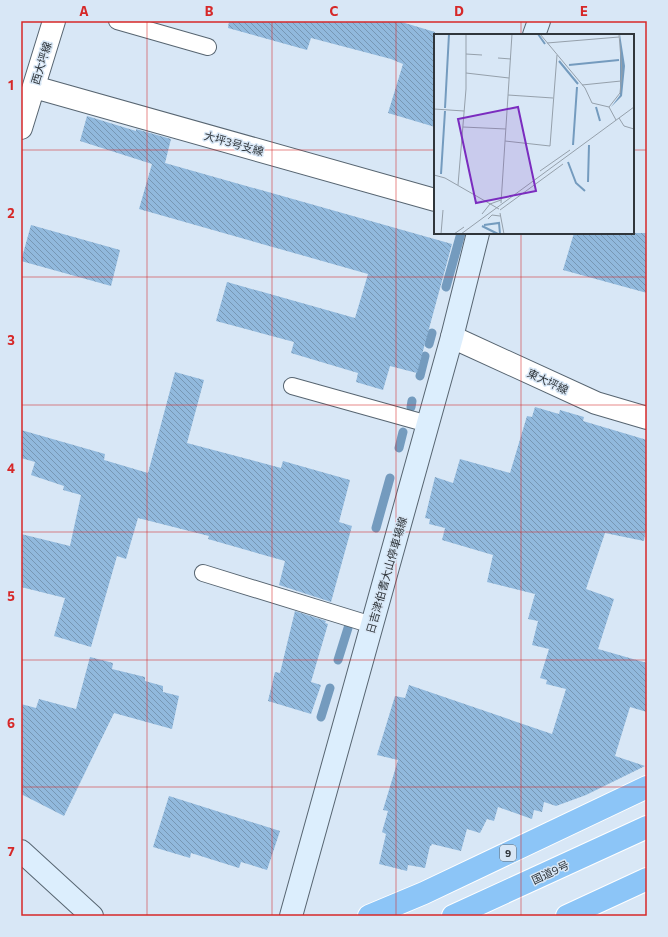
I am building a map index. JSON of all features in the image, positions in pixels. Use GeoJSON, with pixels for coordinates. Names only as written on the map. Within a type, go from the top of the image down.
{"type":"FeatureCollection","features":[{"type":"Feature","properties":{"kind":"highway","name":"9"},"geometry":{"type":"LineString","coordinates":[[369,916],[424,893],[647,787]]}},
{"type":"Feature","properties":{"kind":"highway","name":"国道9号"},"geometry":{"type":"LineString","coordinates":[[453,916],[647,827]]}},
{"type":"Feature","properties":{"kind":"highway"},"geometry":{"type":"LineString","coordinates":[[567,916],[647,879]]}},
{"type":"Feature","properties":{"kind":"main road"},"geometry":{"type":"LineString","coordinates":[[534,34],[538,21]]}},
{"type":"Feature","properties":{"kind":"main road","name":"日吉津伯耆大山停車場線"},"geometry":{"type":"LineString","coordinates":[[291,916],[452,337],[478,234]]}},
{"type":"Feature","properties":{"kind":"main road"},"geometry":{"type":"LineString","coordinates":[[21,851],[92,916]]}},
{"type":"Feature","properties":{"kind":"street","name":"西大坪線"},"geometry":{"type":"LineString","coordinates":[[21,128],[54,21]]}},
{"type":"Feature","properties":{"kind":"street","name":"大坪3号支線"},"geometry":{"type":"LineString","coordinates":[[34,87],[434,200]]}},
{"type":"Feature","properties":{"kind":"street","name":"東大坪線"},"geometry":{"type":"LineString","coordinates":[[452,337],[596,403],[647,418]]}},
{"type":"Feature","properties":{"kind":"lane"},"geometry":{"type":"LineString","coordinates":[[117,21],[208,47]]}},
{"type":"Feature","properties":{"kind":"lane"},"geometry":{"type":"LineString","coordinates":[[292,386],[428,424]]}},
{"type":"Feature","properties":{"kind":"lane"},"geometry":{"type":"LineString","coordinates":[[203,573],[372,625]]}},
{"type":"Feature","properties":{"kind":"building"},"geometry":{"type":"Polygon","coordinates":[[[229,21],[398,21],[435,32],[434,127],[388,113],[403,64],[391,59],[311,38],[307,50],[228,28],[229,21]]]}},
{"type":"Feature","properties":{"kind":"building"},"geometry":{"type":"Polygon","coordinates":[[[87,116],[136,131],[136,129],[171,139],[165,163],[452,244],[417,373],[390,366],[383,390],[356,382],[358,373],[291,353],[294,342],[216,321],[227,282],[355,318],[368,274],[139,209],[152,164],[80,141],[87,116]]]}},
{"type":"Feature","properties":{"kind":"building"},"geometry":{"type":"Polygon","coordinates":[[[31,225],[120,250],[111,286],[21,261],[31,225]]]}},
{"type":"Feature","properties":{"kind":"building"},"geometry":{"type":"Polygon","coordinates":[[[647,233],[647,293],[563,270],[574,234],[647,233]]]}},
{"type":"Feature","properties":{"kind":"building"},"geometry":{"type":"Polygon","coordinates":[[[175,372],[204,380],[187,443],[281,468],[283,461],[350,480],[339,522],[352,526],[331,602],[279,585],[285,561],[208,539],[209,536],[138,518],[126,559],[117,556],[91,647],[54,636],[65,598],[21,587],[21,534],[70,546],[81,495],[63,490],[64,486],[31,475],[35,462],[21,458],[21,430],[105,454],[104,460],[148,473],[175,372]]]}},
{"type":"Feature","properties":{"kind":"building"},"geometry":{"type":"Polygon","coordinates":[[[535,407],[559,414],[560,410],[584,417],[583,421],[647,440],[647,522],[644,541],[605,533],[586,589],[614,599],[598,649],[647,663],[647,712],[630,707],[615,756],[645,766],[586,795],[556,806],[544,802],[542,812],[534,810],[532,819],[498,807],[494,821],[487,819],[480,833],[467,829],[461,851],[432,844],[430,846],[425,868],[408,865],[407,871],[379,864],[386,834],[382,832],[388,811],[383,810],[398,760],[377,755],[395,696],[405,698],[409,685],[552,734],[566,689],[546,684],[547,680],[540,678],[549,649],[532,645],[538,621],[528,619],[535,594],[487,582],[493,555],[442,540],[445,528],[429,524],[430,519],[425,518],[435,477],[453,483],[460,459],[510,473],[527,416],[532,417],[535,407]]]}},
{"type":"Feature","properties":{"kind":"building"},"geometry":{"type":"Polygon","coordinates":[[[295,611],[326,621],[325,623],[328,624],[311,682],[321,685],[311,714],[268,701],[275,672],[280,673],[295,611]]]}},
{"type":"Feature","properties":{"kind":"building"},"geometry":{"type":"Polygon","coordinates":[[[90,657],[113,663],[112,669],[145,677],[145,681],[163,686],[163,692],[179,696],[172,729],[114,713],[64,816],[21,794],[21,704],[36,708],[39,699],[76,709],[90,657]]]}},
{"type":"Feature","properties":{"kind":"building"},"geometry":{"type":"Polygon","coordinates":[[[169,796],[280,831],[267,870],[241,862],[239,868],[191,853],[190,858],[153,847],[169,796]]]}},
{"type":"Feature","properties":{"kind":"waterway"},"geometry":{"type":"LineString","coordinates":[[446,287],[461,234]]}},
{"type":"Feature","properties":{"kind":"waterway"},"geometry":{"type":"LineString","coordinates":[[429,344],[432,333]]}},
{"type":"Feature","properties":{"kind":"waterway"},"geometry":{"type":"LineString","coordinates":[[420,376],[425,356]]}},
{"type":"Feature","properties":{"kind":"waterway"},"geometry":{"type":"LineString","coordinates":[[411,407],[412,401]]}},
{"type":"Feature","properties":{"kind":"waterway"},"geometry":{"type":"LineString","coordinates":[[399,448],[403,432]]}},
{"type":"Feature","properties":{"kind":"waterway"},"geometry":{"type":"LineString","coordinates":[[376,528],[390,478]]}},
{"type":"Feature","properties":{"kind":"waterway"},"geometry":{"type":"LineString","coordinates":[[338,660],[348,628]]}},
{"type":"Feature","properties":{"kind":"waterway"},"geometry":{"type":"LineString","coordinates":[[321,717],[330,688]]}}]}
